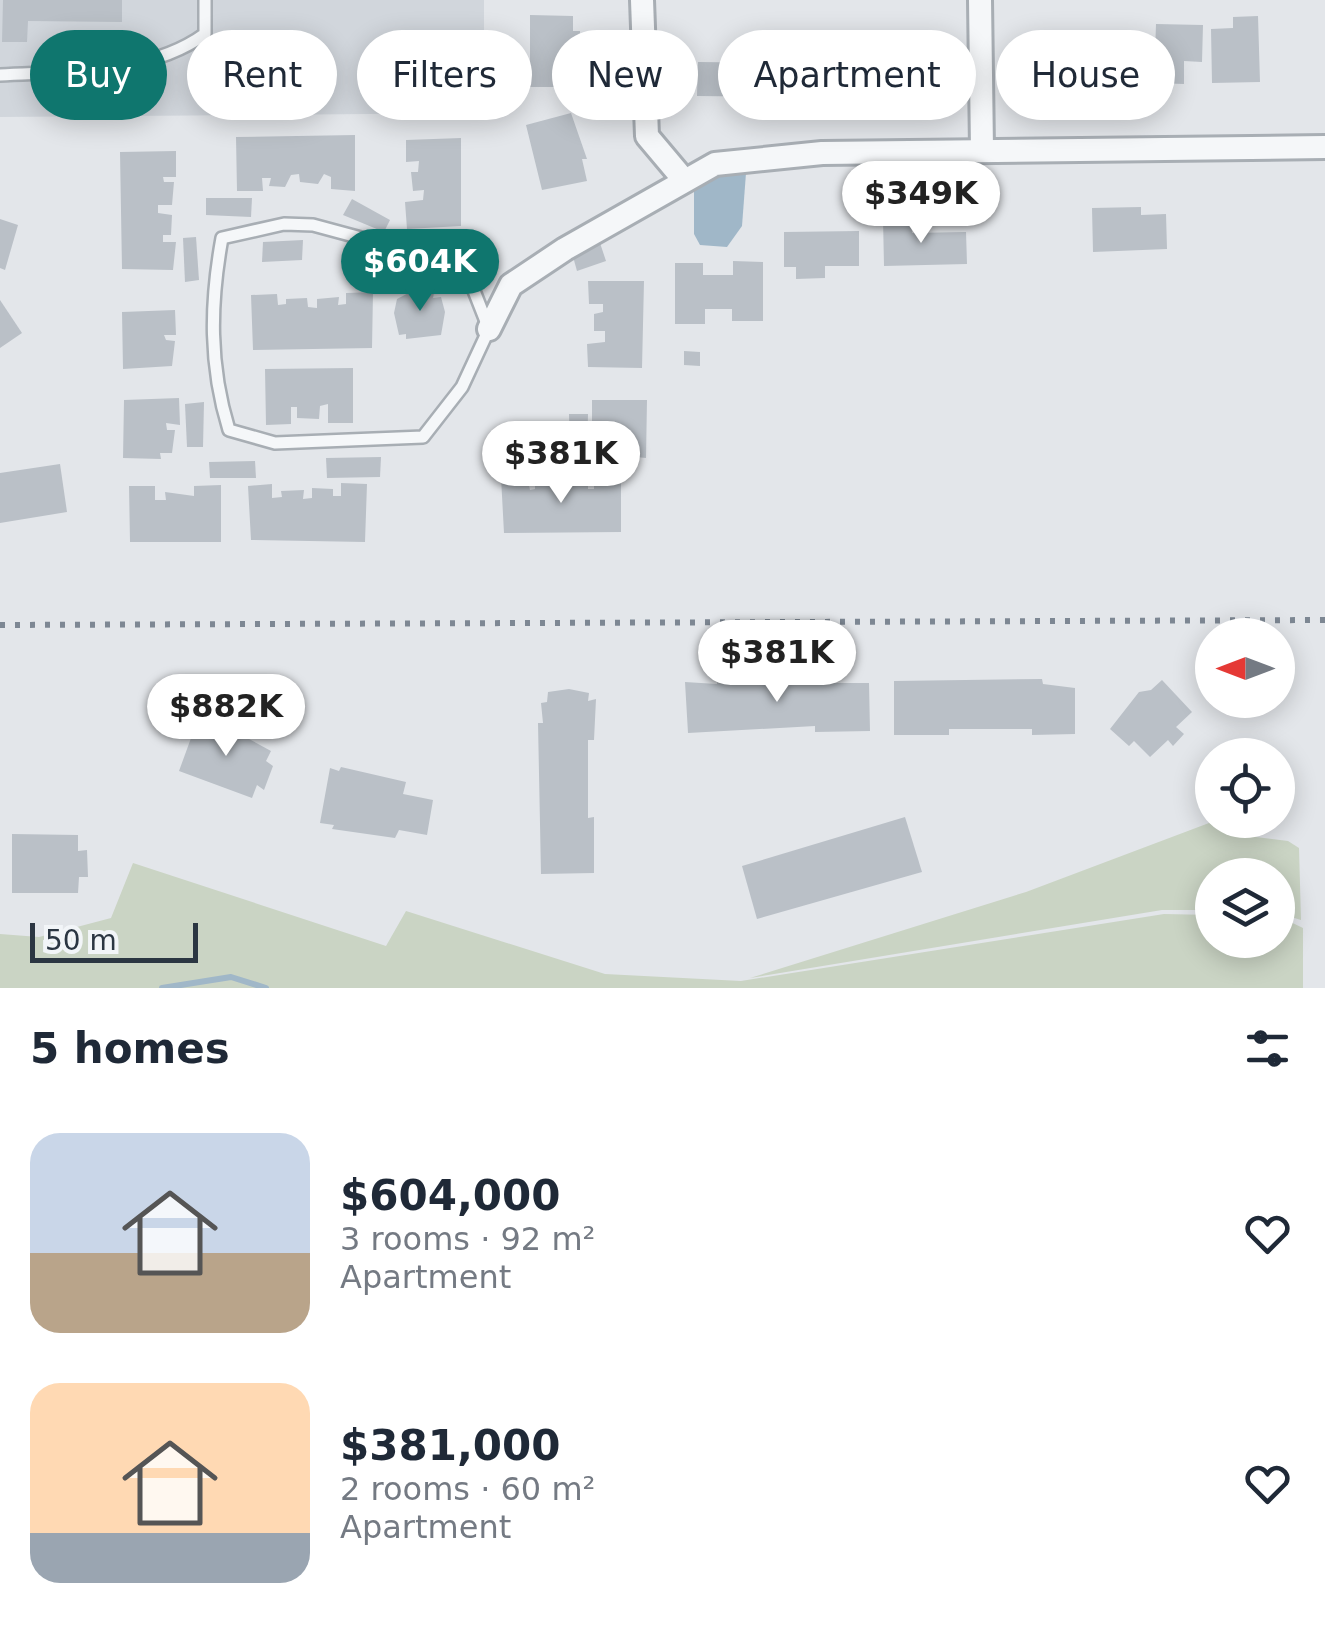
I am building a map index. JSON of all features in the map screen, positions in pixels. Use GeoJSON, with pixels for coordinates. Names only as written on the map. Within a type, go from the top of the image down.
{"type":"FeatureCollection","features":[{"type":"Feature","properties":{"kind":"street"},"geometry":{"type":"LineString","coordinates":[[642,0],[647,136],[684,180]]}},
{"type":"Feature","properties":{"kind":"street"},"geometry":{"type":"LineString","coordinates":[[980,0],[982,149]]}},
{"type":"Feature","properties":{"kind":"street"},"geometry":{"type":"LineString","coordinates":[[488,329],[511,285],[715,164],[822,152],[1325,147]]}},
{"type":"Feature","properties":{"kind":"lane"},"geometry":{"type":"LineString","coordinates":[[0,75],[97,68],[178,54],[205,34],[205,0]]}},
{"type":"Feature","properties":{"kind":"lane"},"geometry":{"type":"LineString","coordinates":[[284,224],[313,225],[376,242],[406,258],[460,255],[488,329],[462,387],[423,438],[275,443],[229,430],[214,384],[212,333],[222,238],[284,224]]}},
{"type":"Feature","properties":{"kind":"shaded area"},"geometry":{"type":"Polygon","coordinates":[[[0,0],[484,0],[484,30],[357,30],[357,114],[337,114],[337,30],[187,30],[187,115],[167,116],[167,30],[30,30],[30,117],[0,117],[0,0]]]}},
{"type":"Feature","properties":{"kind":"green space"},"geometry":{"type":"Polygon","coordinates":[[[1195,828],[1195,838],[1264,838],[1288,841],[1299,848],[1301,920],[1295,918],[1295,858],[1195,858],[1195,910],[1162,910],[750,978],[1026,892],[1195,828]]]}},
{"type":"Feature","properties":{"kind":"green space"},"geometry":{"type":"Polygon","coordinates":[[[133,863],[386,946],[406,911],[605,974],[741,981],[1164,914],[1195,915],[1195,958],[1295,958],[1295,924],[1303,928],[1303,988],[0,988],[0,934],[39,937],[111,918],[133,863]]]}},
{"type":"Feature","properties":{"kind":"water"},"geometry":{"type":"Polygon","coordinates":[[[729,173],[746,173],[742,226],[727,247],[700,245],[694,234],[694,187],[729,173]]]}},
{"type":"Feature","properties":{"kind":"building"},"geometry":{"type":"Polygon","coordinates":[[[3,0],[122,0],[122,22],[28,21],[27,42],[2,42],[3,0]]]}},
{"type":"Feature","properties":{"kind":"building"},"geometry":{"type":"Polygon","coordinates":[[[530,15],[573,16],[573,30],[552,30],[552,87],[532,87],[530,15]]]}},
{"type":"Feature","properties":{"kind":"building"},"geometry":{"type":"Polygon","coordinates":[[[1258,16],[1260,82],[1212,83],[1211,29],[1233,28],[1233,17],[1258,16]]]}},
{"type":"Feature","properties":{"kind":"building"},"geometry":{"type":"Polygon","coordinates":[[[1156,24],[1203,25],[1202,62],[1184,61],[1184,84],[1175,84],[1175,30],[1156,30],[1156,24]]]}},
{"type":"Feature","properties":{"kind":"building"},"geometry":{"type":"Polygon","coordinates":[[[698,62],[718,62],[718,96],[698,96],[698,62]]]}},
{"type":"Feature","properties":{"kind":"building"},"geometry":{"type":"Polygon","coordinates":[[[552,118],[573,120],[587,159],[582,159],[587,181],[542,190],[526,125],[552,118]]]}},
{"type":"Feature","properties":{"kind":"building"},"geometry":{"type":"Polygon","coordinates":[[[355,135],[355,191],[331,189],[331,177],[324,174],[318,184],[300,182],[299,174],[291,175],[285,187],[269,186],[271,178],[262,178],[263,191],[237,191],[236,137],[355,135]]]}},
{"type":"Feature","properties":{"kind":"building"},"geometry":{"type":"Polygon","coordinates":[[[461,138],[461,226],[407,229],[405,202],[423,200],[424,190],[413,191],[411,172],[418,172],[419,161],[406,162],[406,140],[461,138]]]}},
{"type":"Feature","properties":{"kind":"building"},"geometry":{"type":"Polygon","coordinates":[[[176,151],[176,177],[163,177],[164,182],[174,182],[172,205],[158,205],[158,213],[172,215],[171,235],[163,235],[163,242],[176,242],[173,270],[122,269],[120,152],[176,151]]]}},
{"type":"Feature","properties":{"kind":"building"},"geometry":{"type":"Polygon","coordinates":[[[206,198],[252,198],[251,217],[206,215],[206,198]]]}},
{"type":"Feature","properties":{"kind":"building"},"geometry":{"type":"Polygon","coordinates":[[[352,199],[390,220],[384,232],[343,215],[352,199]]]}},
{"type":"Feature","properties":{"kind":"building"},"geometry":{"type":"Polygon","coordinates":[[[1141,207],[1141,215],[1166,214],[1167,249],[1093,252],[1092,208],[1141,207]]]}},
{"type":"Feature","properties":{"kind":"building"},"geometry":{"type":"Polygon","coordinates":[[[883,218],[911,218],[912,233],[966,232],[967,264],[884,266],[883,218]]]}},
{"type":"Feature","properties":{"kind":"building"},"geometry":{"type":"Polygon","coordinates":[[[0,219],[18,225],[5,270],[0,268],[0,219]]]}},
{"type":"Feature","properties":{"kind":"building"},"geometry":{"type":"Polygon","coordinates":[[[859,231],[859,266],[825,266],[825,278],[796,279],[796,267],[784,267],[784,232],[859,231]]]}},
{"type":"Feature","properties":{"kind":"building"},"geometry":{"type":"Polygon","coordinates":[[[196,237],[199,280],[185,282],[183,238],[196,237]]]}},
{"type":"Feature","properties":{"kind":"building"},"geometry":{"type":"Polygon","coordinates":[[[303,240],[302,260],[262,262],[263,242],[303,240]]]}},
{"type":"Feature","properties":{"kind":"building"},"geometry":{"type":"Polygon","coordinates":[[[600,243],[606,261],[577,271],[572,253],[600,243]]]}},
{"type":"Feature","properties":{"kind":"building"},"geometry":{"type":"Polygon","coordinates":[[[733,261],[763,262],[763,321],[732,321],[732,309],[705,309],[705,324],[675,324],[675,263],[703,263],[703,275],[733,275],[733,261]]]}},
{"type":"Feature","properties":{"kind":"building"},"geometry":{"type":"Polygon","coordinates":[[[588,281],[644,281],[642,368],[588,367],[587,344],[605,342],[605,331],[594,331],[594,314],[603,312],[603,304],[589,304],[588,281]]]}},
{"type":"Feature","properties":{"kind":"building"},"geometry":{"type":"Polygon","coordinates":[[[420,287],[434,293],[433,298],[441,297],[445,312],[441,335],[406,339],[406,334],[399,335],[394,313],[397,299],[420,287]]]}},
{"type":"Feature","properties":{"kind":"building"},"geometry":{"type":"Polygon","coordinates":[[[373,292],[372,348],[253,350],[251,295],[277,294],[278,305],[286,304],[286,299],[307,298],[308,307],[317,308],[317,299],[339,297],[338,305],[346,304],[346,293],[373,292]]]}},
{"type":"Feature","properties":{"kind":"building"},"geometry":{"type":"Polygon","coordinates":[[[0,300],[22,333],[0,348],[0,300]]]}},
{"type":"Feature","properties":{"kind":"building"},"geometry":{"type":"Polygon","coordinates":[[[175,310],[176,335],[164,335],[166,340],[175,341],[172,366],[123,369],[122,312],[175,310]]]}},
{"type":"Feature","properties":{"kind":"building"},"geometry":{"type":"Polygon","coordinates":[[[684,351],[700,352],[700,366],[684,365],[684,351]]]}},
{"type":"Feature","properties":{"kind":"building"},"geometry":{"type":"Polygon","coordinates":[[[353,368],[353,423],[328,423],[328,404],[320,406],[319,419],[297,418],[297,407],[291,407],[291,424],[266,425],[265,369],[353,368]]]}},
{"type":"Feature","properties":{"kind":"building"},"geometry":{"type":"Polygon","coordinates":[[[179,398],[180,425],[166,423],[167,430],[175,430],[172,453],[160,453],[161,459],[123,458],[124,400],[179,398]]]}},
{"type":"Feature","properties":{"kind":"building"},"geometry":{"type":"Polygon","coordinates":[[[592,400],[647,400],[646,458],[598,453],[596,433],[606,432],[606,423],[592,425],[592,400]]]}},
{"type":"Feature","properties":{"kind":"building"},"geometry":{"type":"Polygon","coordinates":[[[204,402],[203,447],[187,447],[185,404],[204,402]]]}},
{"type":"Feature","properties":{"kind":"building"},"geometry":{"type":"Polygon","coordinates":[[[569,414],[588,414],[587,447],[570,447],[569,414]]]}},
{"type":"Feature","properties":{"kind":"building"},"geometry":{"type":"Polygon","coordinates":[[[528,455],[563,455],[563,474],[527,474],[528,455]]]}},
{"type":"Feature","properties":{"kind":"building"},"geometry":{"type":"Polygon","coordinates":[[[381,457],[380,477],[327,478],[326,458],[381,457]]]}},
{"type":"Feature","properties":{"kind":"building"},"geometry":{"type":"Polygon","coordinates":[[[255,461],[256,478],[210,478],[209,462],[255,461]]]}},
{"type":"Feature","properties":{"kind":"building"},"geometry":{"type":"Polygon","coordinates":[[[60,464],[67,512],[0,523],[0,473],[60,464]]]}},
{"type":"Feature","properties":{"kind":"building"},"geometry":{"type":"Polygon","coordinates":[[[527,476],[530,490],[535,489],[535,481],[557,481],[557,493],[566,492],[567,482],[588,482],[588,489],[594,489],[594,477],[621,477],[621,532],[504,533],[501,477],[527,476]]]}},
{"type":"Feature","properties":{"kind":"building"},"geometry":{"type":"Polygon","coordinates":[[[341,483],[367,484],[365,542],[251,540],[248,486],[272,484],[272,498],[282,497],[281,491],[304,490],[303,499],[312,498],[312,488],[333,489],[333,496],[341,496],[341,483]]]}},
{"type":"Feature","properties":{"kind":"building"},"geometry":{"type":"Polygon","coordinates":[[[221,485],[221,542],[130,542],[129,486],[155,486],[155,500],[166,500],[165,492],[194,496],[194,486],[221,485]]]}},
{"type":"Feature","properties":{"kind":"building"},"geometry":{"type":"Polygon","coordinates":[[[717,678],[827,678],[826,683],[869,683],[870,731],[815,732],[815,726],[688,733],[685,682],[717,684],[717,678]]]}},
{"type":"Feature","properties":{"kind":"building"},"geometry":{"type":"Polygon","coordinates":[[[1042,679],[1043,684],[1075,688],[1075,734],[1032,735],[1032,729],[949,729],[949,735],[894,735],[894,681],[1042,679]]]}},
{"type":"Feature","properties":{"kind":"building"},"geometry":{"type":"Polygon","coordinates":[[[1162,680],[1192,712],[1176,727],[1184,734],[1173,746],[1168,740],[1150,757],[1134,741],[1129,746],[1110,729],[1139,692],[1151,690],[1162,680]]]}},
{"type":"Feature","properties":{"kind":"building"},"geometry":{"type":"Polygon","coordinates":[[[569,689],[589,693],[588,701],[596,699],[594,740],[588,740],[588,818],[594,817],[594,873],[541,874],[541,703],[547,702],[548,692],[569,689]]]}},
{"type":"Feature","properties":{"kind":"building"},"geometry":{"type":"Polygon","coordinates":[[[210,718],[230,724],[229,728],[271,751],[266,761],[273,766],[264,790],[257,785],[252,798],[179,771],[198,719],[207,724],[210,718]]]}},
{"type":"Feature","properties":{"kind":"building"},"geometry":{"type":"Polygon","coordinates":[[[341,767],[406,782],[403,794],[433,800],[427,835],[399,830],[395,838],[332,829],[334,825],[320,823],[330,768],[339,771],[341,767]]]}},
{"type":"Feature","properties":{"kind":"building"},"geometry":{"type":"Polygon","coordinates":[[[905,817],[922,872],[757,919],[742,866],[905,817]]]}},
{"type":"Feature","properties":{"kind":"building"},"geometry":{"type":"Polygon","coordinates":[[[12,834],[78,835],[78,851],[87,850],[88,877],[79,877],[78,893],[12,893],[12,834]]]}},
{"type":"Feature","properties":{"kind":"waterway"},"geometry":{"type":"LineString","coordinates":[[162,988],[231,977],[266,988]]}},
{"type":"Feature","properties":{"kind":"railway"},"geometry":{"type":"LineString","coordinates":[[0,625],[1325,620]]}}]}
